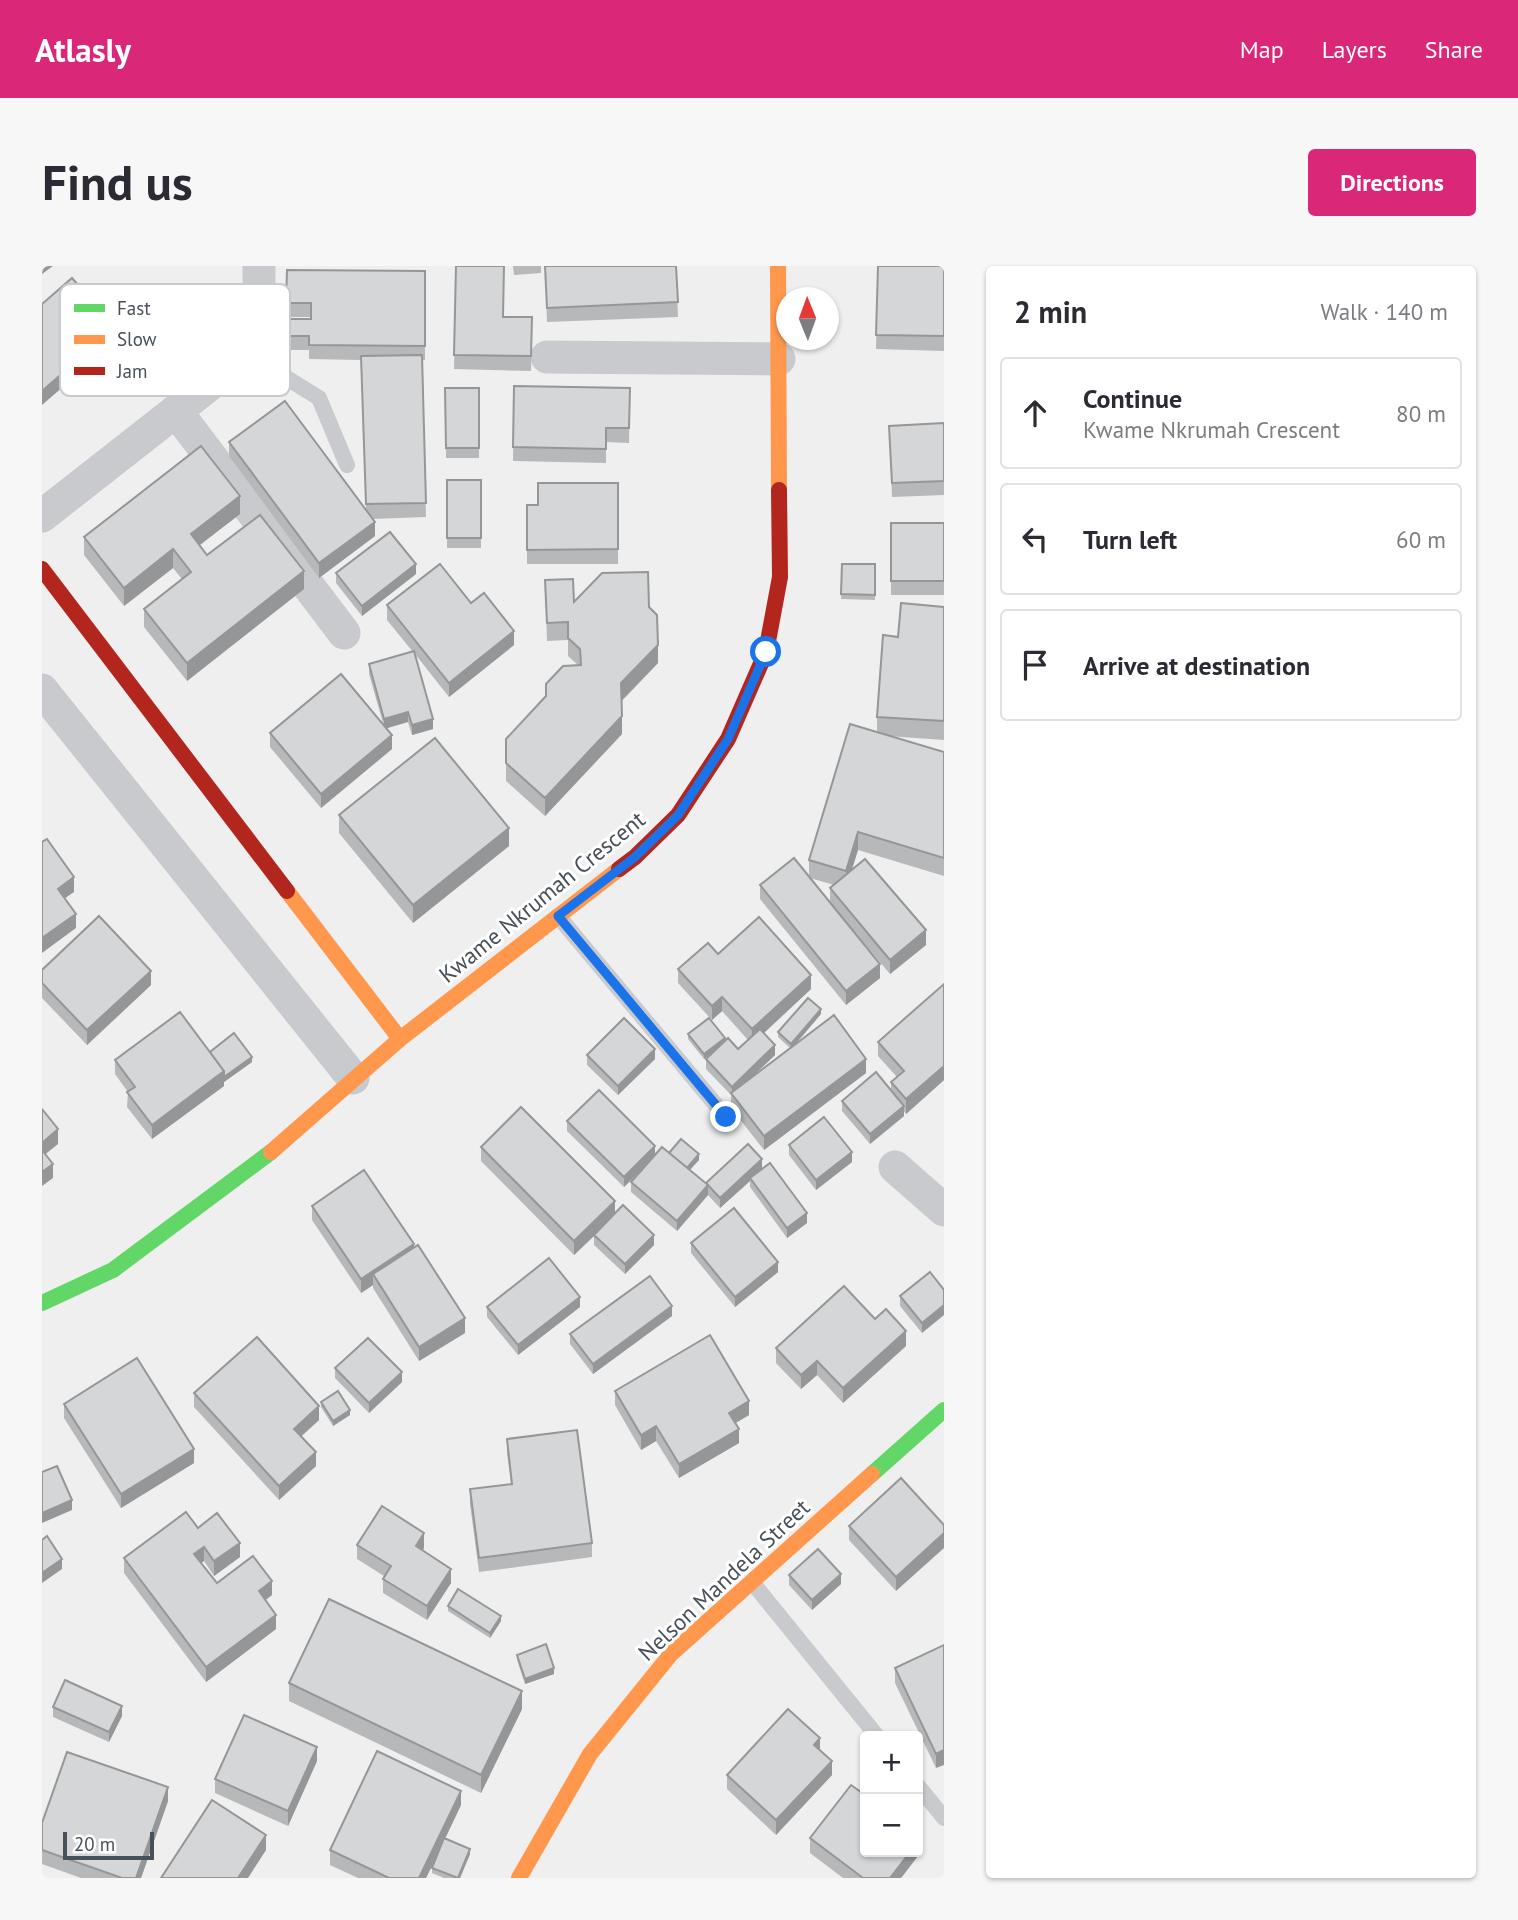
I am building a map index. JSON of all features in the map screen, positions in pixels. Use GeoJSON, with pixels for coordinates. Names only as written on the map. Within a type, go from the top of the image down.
{"type":"FeatureCollection","features":[{"type":"Feature","properties":{"kind":"street"},"geometry":{"type":"LineString","coordinates":[[259,266],[259,284]]}},
{"type":"Feature","properties":{"kind":"street","name":"Kwame Nkrumah Crescent"},"geometry":{"type":"LineString","coordinates":[[42,1303],[113,1270],[273,1150],[400,1039],[635,857],[678,815],[728,739],[766,652],[780,577],[778,266]]}},
{"type":"Feature","properties":{"kind":"street"},"geometry":{"type":"LineString","coordinates":[[547,357],[779,359]]}},
{"type":"Feature","properties":{"kind":"street"},"geometry":{"type":"LineString","coordinates":[[42,516],[195,396]]}},
{"type":"Feature","properties":{"kind":"street"},"geometry":{"type":"LineString","coordinates":[[176,411],[344,633]]}},
{"type":"Feature","properties":{"kind":"street"},"geometry":{"type":"LineString","coordinates":[[42,569],[400,1039]]}},
{"type":"Feature","properties":{"kind":"street"},"geometry":{"type":"LineString","coordinates":[[42,690],[353,1078]]}},
{"type":"Feature","properties":{"kind":"street"},"geometry":{"type":"LineString","coordinates":[[895,1167],[944,1210]]}},
{"type":"Feature","properties":{"kind":"street","name":"Nelson Mandela Street"},"geometry":{"type":"LineString","coordinates":[[519,1878],[590,1754],[671,1654],[944,1410]]}},
{"type":"Feature","properties":{"kind":"lane"},"geometry":{"type":"LineString","coordinates":[[290,380],[319,398],[347,465]]}},
{"type":"Feature","properties":{"kind":"lane"},"geometry":{"type":"LineString","coordinates":[[558,916],[726,1117]]}},
{"type":"Feature","properties":{"kind":"lane"},"geometry":{"type":"LineString","coordinates":[[751,1582],[873,1731]]}},
{"type":"Feature","properties":{"kind":"lane"},"geometry":{"type":"LineString","coordinates":[[923,1792],[944,1818]]}},
{"type":"Feature","properties":{"kind":"building"},"geometry":{"type":"Polygon","coordinates":[[[456,266],[504,266],[503,317],[532,317],[531,356],[454,355],[456,266]]]}},
{"type":"Feature","properties":{"kind":"building"},"geometry":{"type":"Polygon","coordinates":[[[545,266],[676,266],[678,302],[547,308],[545,266]]]}},
{"type":"Feature","properties":{"kind":"building"},"geometry":{"type":"Polygon","coordinates":[[[878,266],[944,266],[944,336],[876,335],[878,266]]]}},
{"type":"Feature","properties":{"kind":"building"},"geometry":{"type":"Polygon","coordinates":[[[287,270],[425,271],[425,346],[309,345],[309,336],[290,336],[290,319],[311,319],[311,303],[290,303],[290,284],[287,284],[287,270]]]}},
{"type":"Feature","properties":{"kind":"building"},"geometry":{"type":"Polygon","coordinates":[[[72,278],[77,284],[65,284],[72,278]]]}},
{"type":"Feature","properties":{"kind":"building"},"geometry":{"type":"Polygon","coordinates":[[[60,288],[60,375],[42,391],[42,304],[60,288]]]}},
{"type":"Feature","properties":{"kind":"building"},"geometry":{"type":"Polygon","coordinates":[[[422,355],[426,503],[366,504],[361,356],[422,355]]]}},
{"type":"Feature","properties":{"kind":"building"},"geometry":{"type":"Polygon","coordinates":[[[514,386],[630,388],[629,428],[606,428],[606,449],[513,447],[514,386]]]}},
{"type":"Feature","properties":{"kind":"building"},"geometry":{"type":"Polygon","coordinates":[[[445,388],[479,388],[479,448],[446,448],[445,388]]]}},
{"type":"Feature","properties":{"kind":"building"},"geometry":{"type":"Polygon","coordinates":[[[285,401],[375,522],[319,563],[229,442],[285,401]]]}},
{"type":"Feature","properties":{"kind":"building"},"geometry":{"type":"Polygon","coordinates":[[[944,423],[944,481],[892,483],[889,426],[944,423]]]}},
{"type":"Feature","properties":{"kind":"building"},"geometry":{"type":"Polygon","coordinates":[[[201,446],[240,496],[191,534],[207,555],[260,515],[304,571],[187,663],[144,609],[191,572],[173,549],[124,588],[84,537],[201,446]]]}},
{"type":"Feature","properties":{"kind":"building"},"geometry":{"type":"Polygon","coordinates":[[[447,480],[481,480],[481,538],[447,538],[447,480]]]}},
{"type":"Feature","properties":{"kind":"building"},"geometry":{"type":"Polygon","coordinates":[[[538,483],[618,483],[618,549],[527,550],[527,505],[538,505],[538,483]]]}},
{"type":"Feature","properties":{"kind":"building"},"geometry":{"type":"Polygon","coordinates":[[[891,523],[944,523],[944,581],[891,581],[891,523]]]}},
{"type":"Feature","properties":{"kind":"building"},"geometry":{"type":"Polygon","coordinates":[[[390,532],[416,564],[362,606],[336,573],[390,532]]]}},
{"type":"Feature","properties":{"kind":"building"},"geometry":{"type":"Polygon","coordinates":[[[440,564],[471,603],[484,593],[514,631],[449,683],[387,605],[440,564]]]}},
{"type":"Feature","properties":{"kind":"building"},"geometry":{"type":"Polygon","coordinates":[[[842,564],[875,564],[875,595],[841,594],[842,564]]]}},
{"type":"Feature","properties":{"kind":"building"},"geometry":{"type":"Polygon","coordinates":[[[648,572],[649,607],[657,615],[658,645],[621,683],[622,716],[545,798],[506,763],[506,739],[546,696],[546,684],[563,666],[581,665],[580,649],[568,638],[568,622],[547,623],[545,580],[573,579],[574,602],[602,573],[648,572]]]}},
{"type":"Feature","properties":{"kind":"building"},"geometry":{"type":"Polygon","coordinates":[[[901,603],[944,607],[944,721],[877,717],[883,635],[898,637],[901,603]]]}},
{"type":"Feature","properties":{"kind":"building"},"geometry":{"type":"Polygon","coordinates":[[[414,651],[433,719],[412,725],[408,712],[384,719],[369,664],[414,651]]]}},
{"type":"Feature","properties":{"kind":"building"},"geometry":{"type":"Polygon","coordinates":[[[341,674],[392,735],[321,794],[270,733],[341,674]]]}},
{"type":"Feature","properties":{"kind":"building"},"geometry":{"type":"Polygon","coordinates":[[[850,724],[944,752],[944,858],[858,832],[846,871],[809,860],[850,724]]]}},
{"type":"Feature","properties":{"kind":"building"},"geometry":{"type":"Polygon","coordinates":[[[435,738],[509,828],[413,905],[339,815],[435,738]]]}},
{"type":"Feature","properties":{"kind":"building"},"geometry":{"type":"Polygon","coordinates":[[[47,839],[74,877],[58,889],[76,914],[42,938],[42,842],[47,839]]]}},
{"type":"Feature","properties":{"kind":"building"},"geometry":{"type":"Polygon","coordinates":[[[794,858],[880,964],[846,991],[760,885],[794,858]]]}},
{"type":"Feature","properties":{"kind":"building"},"geometry":{"type":"Polygon","coordinates":[[[865,859],[926,930],[890,960],[830,888],[865,859]]]}},
{"type":"Feature","properties":{"kind":"building"},"geometry":{"type":"Polygon","coordinates":[[[99,916],[151,971],[87,1030],[42,983],[42,970],[99,916]]]}},
{"type":"Feature","properties":{"kind":"building"},"geometry":{"type":"Polygon","coordinates":[[[759,917],[811,975],[752,1029],[722,997],[712,1006],[678,969],[708,943],[718,954],[759,917]]]}},
{"type":"Feature","properties":{"kind":"building"},"geometry":{"type":"Polygon","coordinates":[[[944,984],[944,1066],[906,1099],[891,1082],[904,1071],[878,1042],[944,984]]]}},
{"type":"Feature","properties":{"kind":"building"},"geometry":{"type":"Polygon","coordinates":[[[808,998],[821,1009],[791,1044],[778,1032],[808,998]]]}},
{"type":"Feature","properties":{"kind":"building"},"geometry":{"type":"Polygon","coordinates":[[[180,1012],[224,1071],[152,1125],[127,1092],[135,1087],[115,1060],[180,1012]]]}},
{"type":"Feature","properties":{"kind":"building"},"geometry":{"type":"Polygon","coordinates":[[[834,1015],[866,1059],[764,1136],[731,1093],[834,1015]]]}},
{"type":"Feature","properties":{"kind":"building"},"geometry":{"type":"Polygon","coordinates":[[[624,1018],[655,1049],[618,1086],[587,1055],[624,1018]]]}},
{"type":"Feature","properties":{"kind":"building"},"geometry":{"type":"Polygon","coordinates":[[[709,1018],[725,1038],[704,1054],[688,1034],[709,1018]]]}},
{"type":"Feature","properties":{"kind":"building"},"geometry":{"type":"Polygon","coordinates":[[[760,1029],[775,1045],[732,1087],[706,1059],[728,1038],[738,1049],[760,1029]]]}},
{"type":"Feature","properties":{"kind":"building"},"geometry":{"type":"Polygon","coordinates":[[[234,1033],[252,1057],[224,1077],[224,1071],[210,1052],[234,1033]]]}},
{"type":"Feature","properties":{"kind":"building"},"geometry":{"type":"Polygon","coordinates":[[[876,1072],[904,1106],[870,1134],[842,1101],[876,1072]]]}},
{"type":"Feature","properties":{"kind":"building"},"geometry":{"type":"Polygon","coordinates":[[[599,1090],[655,1146],[624,1177],[567,1121],[599,1090]]]}},
{"type":"Feature","properties":{"kind":"building"},"geometry":{"type":"Polygon","coordinates":[[[521,1107],[615,1201],[574,1241],[481,1147],[521,1107]]]}},
{"type":"Feature","properties":{"kind":"building"},"geometry":{"type":"Polygon","coordinates":[[[42,1109],[58,1129],[42,1143],[42,1109]]]}},
{"type":"Feature","properties":{"kind":"building"},"geometry":{"type":"Polygon","coordinates":[[[824,1117],[852,1152],[816,1180],[789,1145],[824,1117]]]}},
{"type":"Feature","properties":{"kind":"building"},"geometry":{"type":"Polygon","coordinates":[[[681,1139],[699,1154],[687,1168],[669,1153],[681,1139]]]}},
{"type":"Feature","properties":{"kind":"building"},"geometry":{"type":"Polygon","coordinates":[[[748,1144],[762,1159],[720,1198],[706,1183],[748,1144]]]}},
{"type":"Feature","properties":{"kind":"building"},"geometry":{"type":"Polygon","coordinates":[[[662,1147],[708,1185],[677,1221],[631,1182],[662,1147]]]}},
{"type":"Feature","properties":{"kind":"building"},"geometry":{"type":"Polygon","coordinates":[[[42,1150],[53,1164],[42,1172],[42,1150]]]}},
{"type":"Feature","properties":{"kind":"building"},"geometry":{"type":"Polygon","coordinates":[[[770,1163],[807,1213],[787,1228],[750,1178],[770,1163]]]}},
{"type":"Feature","properties":{"kind":"building"},"geometry":{"type":"Polygon","coordinates":[[[364,1170],[414,1244],[361,1279],[312,1206],[364,1170]]]}},
{"type":"Feature","properties":{"kind":"building"},"geometry":{"type":"Polygon","coordinates":[[[623,1205],[654,1235],[625,1264],[594,1235],[623,1205]]]}},
{"type":"Feature","properties":{"kind":"building"},"geometry":{"type":"Polygon","coordinates":[[[734,1208],[778,1262],[735,1297],[691,1243],[734,1208]]]}},
{"type":"Feature","properties":{"kind":"building"},"geometry":{"type":"Polygon","coordinates":[[[418,1245],[465,1318],[419,1347],[373,1274],[418,1245]]]}},
{"type":"Feature","properties":{"kind":"building"},"geometry":{"type":"Polygon","coordinates":[[[549,1258],[580,1297],[518,1345],[487,1307],[549,1258]]]}},
{"type":"Feature","properties":{"kind":"building"},"geometry":{"type":"Polygon","coordinates":[[[930,1272],[944,1290],[944,1305],[922,1323],[900,1296],[930,1272]]]}},
{"type":"Feature","properties":{"kind":"building"},"geometry":{"type":"Polygon","coordinates":[[[650,1276],[672,1306],[593,1364],[570,1334],[650,1276]]]}},
{"type":"Feature","properties":{"kind":"building"},"geometry":{"type":"Polygon","coordinates":[[[844,1286],[875,1319],[886,1309],[906,1331],[843,1388],[817,1361],[801,1375],[776,1348],[844,1286]]]}},
{"type":"Feature","properties":{"kind":"building"},"geometry":{"type":"Polygon","coordinates":[[[710,1335],[749,1401],[729,1413],[739,1429],[679,1464],[656,1426],[641,1435],[615,1391],[710,1335]]]}},
{"type":"Feature","properties":{"kind":"building"},"geometry":{"type":"Polygon","coordinates":[[[257,1337],[319,1406],[294,1429],[316,1452],[279,1486],[194,1393],[257,1337]]]}},
{"type":"Feature","properties":{"kind":"building"},"geometry":{"type":"Polygon","coordinates":[[[368,1338],[402,1372],[369,1403],[335,1368],[368,1338]]]}},
{"type":"Feature","properties":{"kind":"building"},"geometry":{"type":"Polygon","coordinates":[[[137,1358],[194,1449],[121,1494],[64,1404],[137,1358]]]}},
{"type":"Feature","properties":{"kind":"building"},"geometry":{"type":"Polygon","coordinates":[[[338,1391],[350,1410],[333,1421],[321,1402],[338,1391]]]}},
{"type":"Feature","properties":{"kind":"building"},"geometry":{"type":"Polygon","coordinates":[[[577,1430],[592,1543],[479,1558],[470,1489],[512,1484],[507,1439],[577,1430]]]}},
{"type":"Feature","properties":{"kind":"building"},"geometry":{"type":"Polygon","coordinates":[[[57,1466],[72,1500],[42,1513],[42,1472],[57,1466]]]}},
{"type":"Feature","properties":{"kind":"building"},"geometry":{"type":"Polygon","coordinates":[[[901,1478],[944,1525],[944,1533],[896,1577],[849,1526],[901,1478]]]}},
{"type":"Feature","properties":{"kind":"building"},"geometry":{"type":"Polygon","coordinates":[[[382,1506],[424,1533],[416,1546],[451,1569],[427,1606],[383,1579],[391,1566],[357,1545],[382,1506]]]}},
{"type":"Feature","properties":{"kind":"building"},"geometry":{"type":"Polygon","coordinates":[[[186,1512],[198,1528],[217,1513],[240,1543],[214,1561],[204,1547],[194,1554],[217,1583],[253,1556],[272,1581],[259,1591],[276,1615],[206,1667],[124,1558],[186,1512]]]}},
{"type":"Feature","properties":{"kind":"building"},"geometry":{"type":"Polygon","coordinates":[[[47,1536],[62,1559],[42,1573],[42,1540],[47,1536]]]}},
{"type":"Feature","properties":{"kind":"building"},"geometry":{"type":"Polygon","coordinates":[[[818,1549],[841,1574],[812,1600],[789,1575],[818,1549]]]}},
{"type":"Feature","properties":{"kind":"building"},"geometry":{"type":"Polygon","coordinates":[[[458,1589],[501,1616],[490,1633],[448,1606],[458,1589]]]}},
{"type":"Feature","properties":{"kind":"building"},"geometry":{"type":"Polygon","coordinates":[[[329,1599],[522,1691],[481,1775],[289,1683],[329,1599]]]}},
{"type":"Feature","properties":{"kind":"building"},"geometry":{"type":"Polygon","coordinates":[[[546,1644],[554,1668],[525,1679],[517,1655],[546,1644]]]}},
{"type":"Feature","properties":{"kind":"building"},"geometry":{"type":"Polygon","coordinates":[[[944,1645],[944,1750],[936,1754],[895,1668],[944,1645]]]}},
{"type":"Feature","properties":{"kind":"building"},"geometry":{"type":"Polygon","coordinates":[[[65,1680],[122,1706],[109,1732],[53,1707],[65,1680]]]}},
{"type":"Feature","properties":{"kind":"building"},"geometry":{"type":"Polygon","coordinates":[[[788,1709],[820,1738],[814,1745],[832,1761],[776,1820],[727,1775],[788,1709]]]}},
{"type":"Feature","properties":{"kind":"building"},"geometry":{"type":"Polygon","coordinates":[[[244,1715],[317,1747],[288,1811],[215,1779],[244,1715]]]}},
{"type":"Feature","properties":{"kind":"building"},"geometry":{"type":"Polygon","coordinates":[[[377,1751],[461,1791],[419,1878],[389,1878],[330,1850],[377,1751]]]}},
{"type":"Feature","properties":{"kind":"building"},"geometry":{"type":"Polygon","coordinates":[[[67,1752],[168,1787],[136,1878],[122,1878],[42,1850],[42,1823],[67,1752]]]}},
{"type":"Feature","properties":{"kind":"building"},"geometry":{"type":"Polygon","coordinates":[[[851,1785],[860,1791],[860,1857],[906,1857],[890,1878],[863,1878],[810,1838],[851,1785]]]}},
{"type":"Feature","properties":{"kind":"building"},"geometry":{"type":"Polygon","coordinates":[[[212,1800],[266,1835],[238,1878],[161,1878],[212,1800]]]}},
{"type":"Feature","properties":{"kind":"building"},"geometry":{"type":"Polygon","coordinates":[[[444,1838],[470,1849],[458,1878],[432,1868],[444,1838]]]}},
{"type":"Feature","properties":{"kind":"traffic: fast"},"geometry":{"type":"LineString","coordinates":[[42,1303],[113,1270],[271,1152]]}},
{"type":"Feature","properties":{"kind":"traffic: fast"},"geometry":{"type":"LineString","coordinates":[[872,1474],[944,1410]]}},
{"type":"Feature","properties":{"kind":"traffic: slow"},"geometry":{"type":"LineString","coordinates":[[778,266],[779,490]]}},
{"type":"Feature","properties":{"kind":"traffic: slow"},"geometry":{"type":"LineString","coordinates":[[271,1152],[400,1039],[619,869]]}},
{"type":"Feature","properties":{"kind":"traffic: slow"},"geometry":{"type":"LineString","coordinates":[[287,891],[400,1039]]}},
{"type":"Feature","properties":{"kind":"traffic: slow"},"geometry":{"type":"LineString","coordinates":[[519,1878],[590,1754],[671,1654],[872,1474]]}},
{"type":"Feature","properties":{"kind":"traffic: jam"},"geometry":{"type":"LineString","coordinates":[[619,869],[678,815],[728,739],[766,652],[780,577],[779,490]]}},
{"type":"Feature","properties":{"kind":"traffic: jam"},"geometry":{"type":"LineString","coordinates":[[42,569],[287,891]]}},
{"type":"Feature","properties":{"kind":"route"},"geometry":{"type":"LineString","coordinates":[[726,1117],[558,916],[635,857],[678,815],[728,739],[766,652]]}}]}
